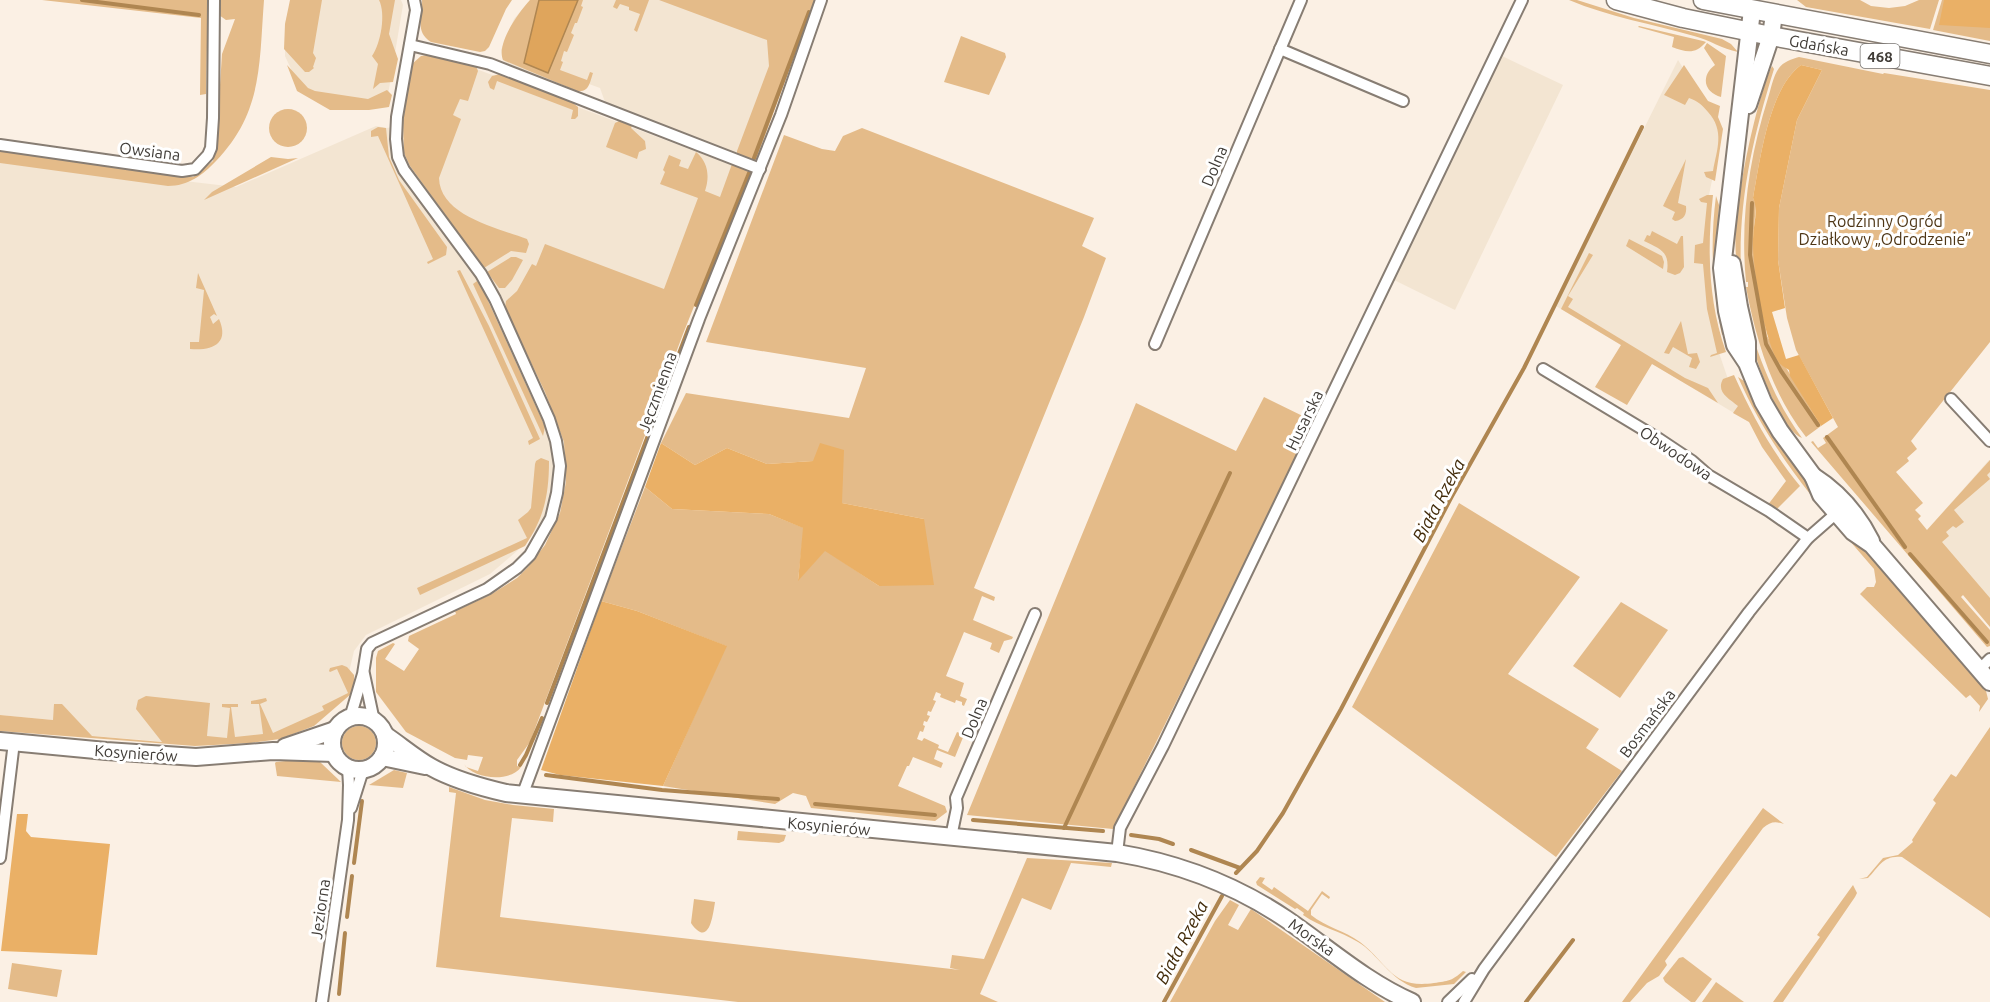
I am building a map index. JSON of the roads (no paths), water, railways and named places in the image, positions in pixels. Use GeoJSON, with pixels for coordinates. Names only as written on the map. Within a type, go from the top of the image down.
{"type":"FeatureCollection","features":[{"type":"Feature","properties":{"kind":"main road","name":"Gdańska"},"geometry":{"type":"LineString","coordinates":[[1616,0],[1683,18],[1749,32],[1990,76]]}},
{"type":"Feature","properties":{"kind":"main road","name":"Gdańska"},"geometry":{"type":"LineString","coordinates":[[1703,0],[1990,54]]}},
{"type":"Feature","properties":{"kind":"main road"},"geometry":{"type":"LineString","coordinates":[[1752,10],[1722,268],[1727,311],[1735,345],[1748,363],[1763,402],[1780,431],[1813,476],[1821,495],[1842,509],[1853,531],[1872,545],[1987,670]]}},
{"type":"Feature","properties":{"kind":"main road"},"geometry":{"type":"LineString","coordinates":[[1737,139],[1770,36],[1774,14]]}},
{"type":"Feature","properties":{"kind":"main road"},"geometry":{"type":"LineString","coordinates":[[358,716],[374,721],[385,735],[386,746],[382,757],[370,767],[355,769],[339,762],[334,753],[335,730],[350,718],[358,716]]}},
{"type":"Feature","properties":{"kind":"main road","name":"Kosynierów"},"geometry":{"type":"LineString","coordinates":[[273,751],[335,730]]}},
{"type":"Feature","properties":{"kind":"main road","name":"Kosynierów"},"geometry":{"type":"LineString","coordinates":[[385,735],[429,767]]}},
{"type":"Feature","properties":{"kind":"main road","name":"Kosynierów"},"geometry":{"type":"LineString","coordinates":[[7,742],[196,757],[273,751],[334,753]]}},
{"type":"Feature","properties":{"kind":"main road","name":"Kosynierów"},"geometry":{"type":"LineString","coordinates":[[382,757],[429,767],[478,786],[522,796],[1117,853],[1177,867],[1229,887]]}},
{"type":"Feature","properties":{"kind":"main road","name":"Morska"},"geometry":{"type":"LineString","coordinates":[[1229,887],[1283,918],[1395,997],[1412,1002]]}},
{"type":"Feature","properties":{"kind":"street","name":"Owsiana"},"geometry":{"type":"LineString","coordinates":[[0,145],[182,171],[195,169],[208,155],[211,148],[214,0]]}},
{"type":"Feature","properties":{"kind":"street"},"geometry":{"type":"LineString","coordinates":[[350,718],[363,674],[366,649],[372,643],[487,589],[517,568],[530,555],[551,518],[560,466],[556,441],[549,419],[495,299],[480,274],[404,170],[398,157],[397,117],[416,9],[414,0]]}},
{"type":"Feature","properties":{"kind":"street","name":"Jęczmienna"},"geometry":{"type":"LineString","coordinates":[[522,796],[699,319],[760,169],[821,0]]}},
{"type":"Feature","properties":{"kind":"street","name":"Dolna"},"geometry":{"type":"LineString","coordinates":[[1155,344],[1301,0]]}},
{"type":"Feature","properties":{"kind":"street","name":"Husarska"},"geometry":{"type":"LineString","coordinates":[[1117,853],[1120,828],[1163,746],[1522,0]]}},
{"type":"Feature","properties":{"kind":"street"},"geometry":{"type":"LineString","coordinates":[[410,45],[490,64],[760,169]]}},
{"type":"Feature","properties":{"kind":"street"},"geometry":{"type":"LineString","coordinates":[[1280,49],[1403,101]]}},
{"type":"Feature","properties":{"kind":"street","name":"Obwodowa"},"geometry":{"type":"LineString","coordinates":[[1543,369],[1659,439],[1692,461],[1708,475],[1769,511],[1808,538]]}},
{"type":"Feature","properties":{"kind":"street"},"geometry":{"type":"LineString","coordinates":[[1951,399],[1990,441]]}},
{"type":"Feature","properties":{"kind":"street","name":"Bosmańska"},"geometry":{"type":"LineString","coordinates":[[1464,1002],[1484,969],[1703,673],[1808,538],[1842,509]]}},
{"type":"Feature","properties":{"kind":"street","name":"Dolna"},"geometry":{"type":"LineString","coordinates":[[951,837],[957,808],[956,798],[1035,614]]}},
{"type":"Feature","properties":{"kind":"street"},"geometry":{"type":"LineString","coordinates":[[363,674],[374,721]]}},
{"type":"Feature","properties":{"kind":"street"},"geometry":{"type":"LineString","coordinates":[[0,858],[7,742]]}},
{"type":"Feature","properties":{"kind":"street","name":"Jeziorna"},"geometry":{"type":"LineString","coordinates":[[322,1002],[355,769]]}},
{"type":"Feature","properties":{"kind":"street","name":"Bosmańska"},"geometry":{"type":"LineString","coordinates":[[1448,1002],[1484,969]]}},
{"type":"Feature","properties":{"kind":"waterway"},"geometry":{"type":"LineString","coordinates":[[82,0],[199,15]]}},
{"type":"Feature","properties":{"kind":"waterway"},"geometry":{"type":"LineString","coordinates":[[754,158],[809,12]]}},
{"type":"Feature","properties":{"kind":"waterway","name":"Biała Rzeka"},"geometry":{"type":"LineString","coordinates":[[1236,873],[1257,851],[1283,813],[1341,709],[1451,498],[1524,368],[1642,127]]}},
{"type":"Feature","properties":{"kind":"waterway"},"geometry":{"type":"LineString","coordinates":[[696,305],[749,173]]}},
{"type":"Feature","properties":{"kind":"waterway"},"geometry":{"type":"LineString","coordinates":[[1752,203],[1750,255],[1766,344],[1781,371],[1818,425]]}},
{"type":"Feature","properties":{"kind":"waterway"},"geometry":{"type":"LineString","coordinates":[[547,703],[689,327]]}},
{"type":"Feature","properties":{"kind":"waterway"},"geometry":{"type":"LineString","coordinates":[[1827,437],[1905,547]]}},
{"type":"Feature","properties":{"kind":"waterway"},"geometry":{"type":"LineString","coordinates":[[1064,828],[1230,473]]}},
{"type":"Feature","properties":{"kind":"waterway"},"geometry":{"type":"LineString","coordinates":[[1910,554],[1987,642]]}},
{"type":"Feature","properties":{"kind":"waterway"},"geometry":{"type":"LineString","coordinates":[[520,765],[542,718]]}},
{"type":"Feature","properties":{"kind":"waterway"},"geometry":{"type":"LineString","coordinates":[[546,775],[662,790],[778,799]]}},
{"type":"Feature","properties":{"kind":"waterway"},"geometry":{"type":"LineString","coordinates":[[354,863],[362,801]]}},
{"type":"Feature","properties":{"kind":"waterway"},"geometry":{"type":"LineString","coordinates":[[815,804],[935,815]]}},
{"type":"Feature","properties":{"kind":"waterway"},"geometry":{"type":"LineString","coordinates":[[973,820],[1103,831]]}},
{"type":"Feature","properties":{"kind":"waterway"},"geometry":{"type":"LineString","coordinates":[[1131,835],[1159,839],[1173,844]]}},
{"type":"Feature","properties":{"kind":"waterway"},"geometry":{"type":"LineString","coordinates":[[1191,850],[1240,868]]}},
{"type":"Feature","properties":{"kind":"waterway"},"geometry":{"type":"LineString","coordinates":[[347,917],[352,876]]}},
{"type":"Feature","properties":{"kind":"waterway","name":"Biała Rzeka"},"geometry":{"type":"LineString","coordinates":[[1164,1002],[1222,896]]}},
{"type":"Feature","properties":{"kind":"waterway"},"geometry":{"type":"LineString","coordinates":[[339,994],[345,933]]}},
{"type":"Feature","properties":{"kind":"waterway"},"geometry":{"type":"LineString","coordinates":[[1526,1002],[1573,940]]}},
{"type":"Feature","properties":{"kind":"park label","name":"Rodzinny Ogród Działkowy „Odrodzenie”"},"geometry":{"type":"Point","coordinates":[1885,230]}}]}
